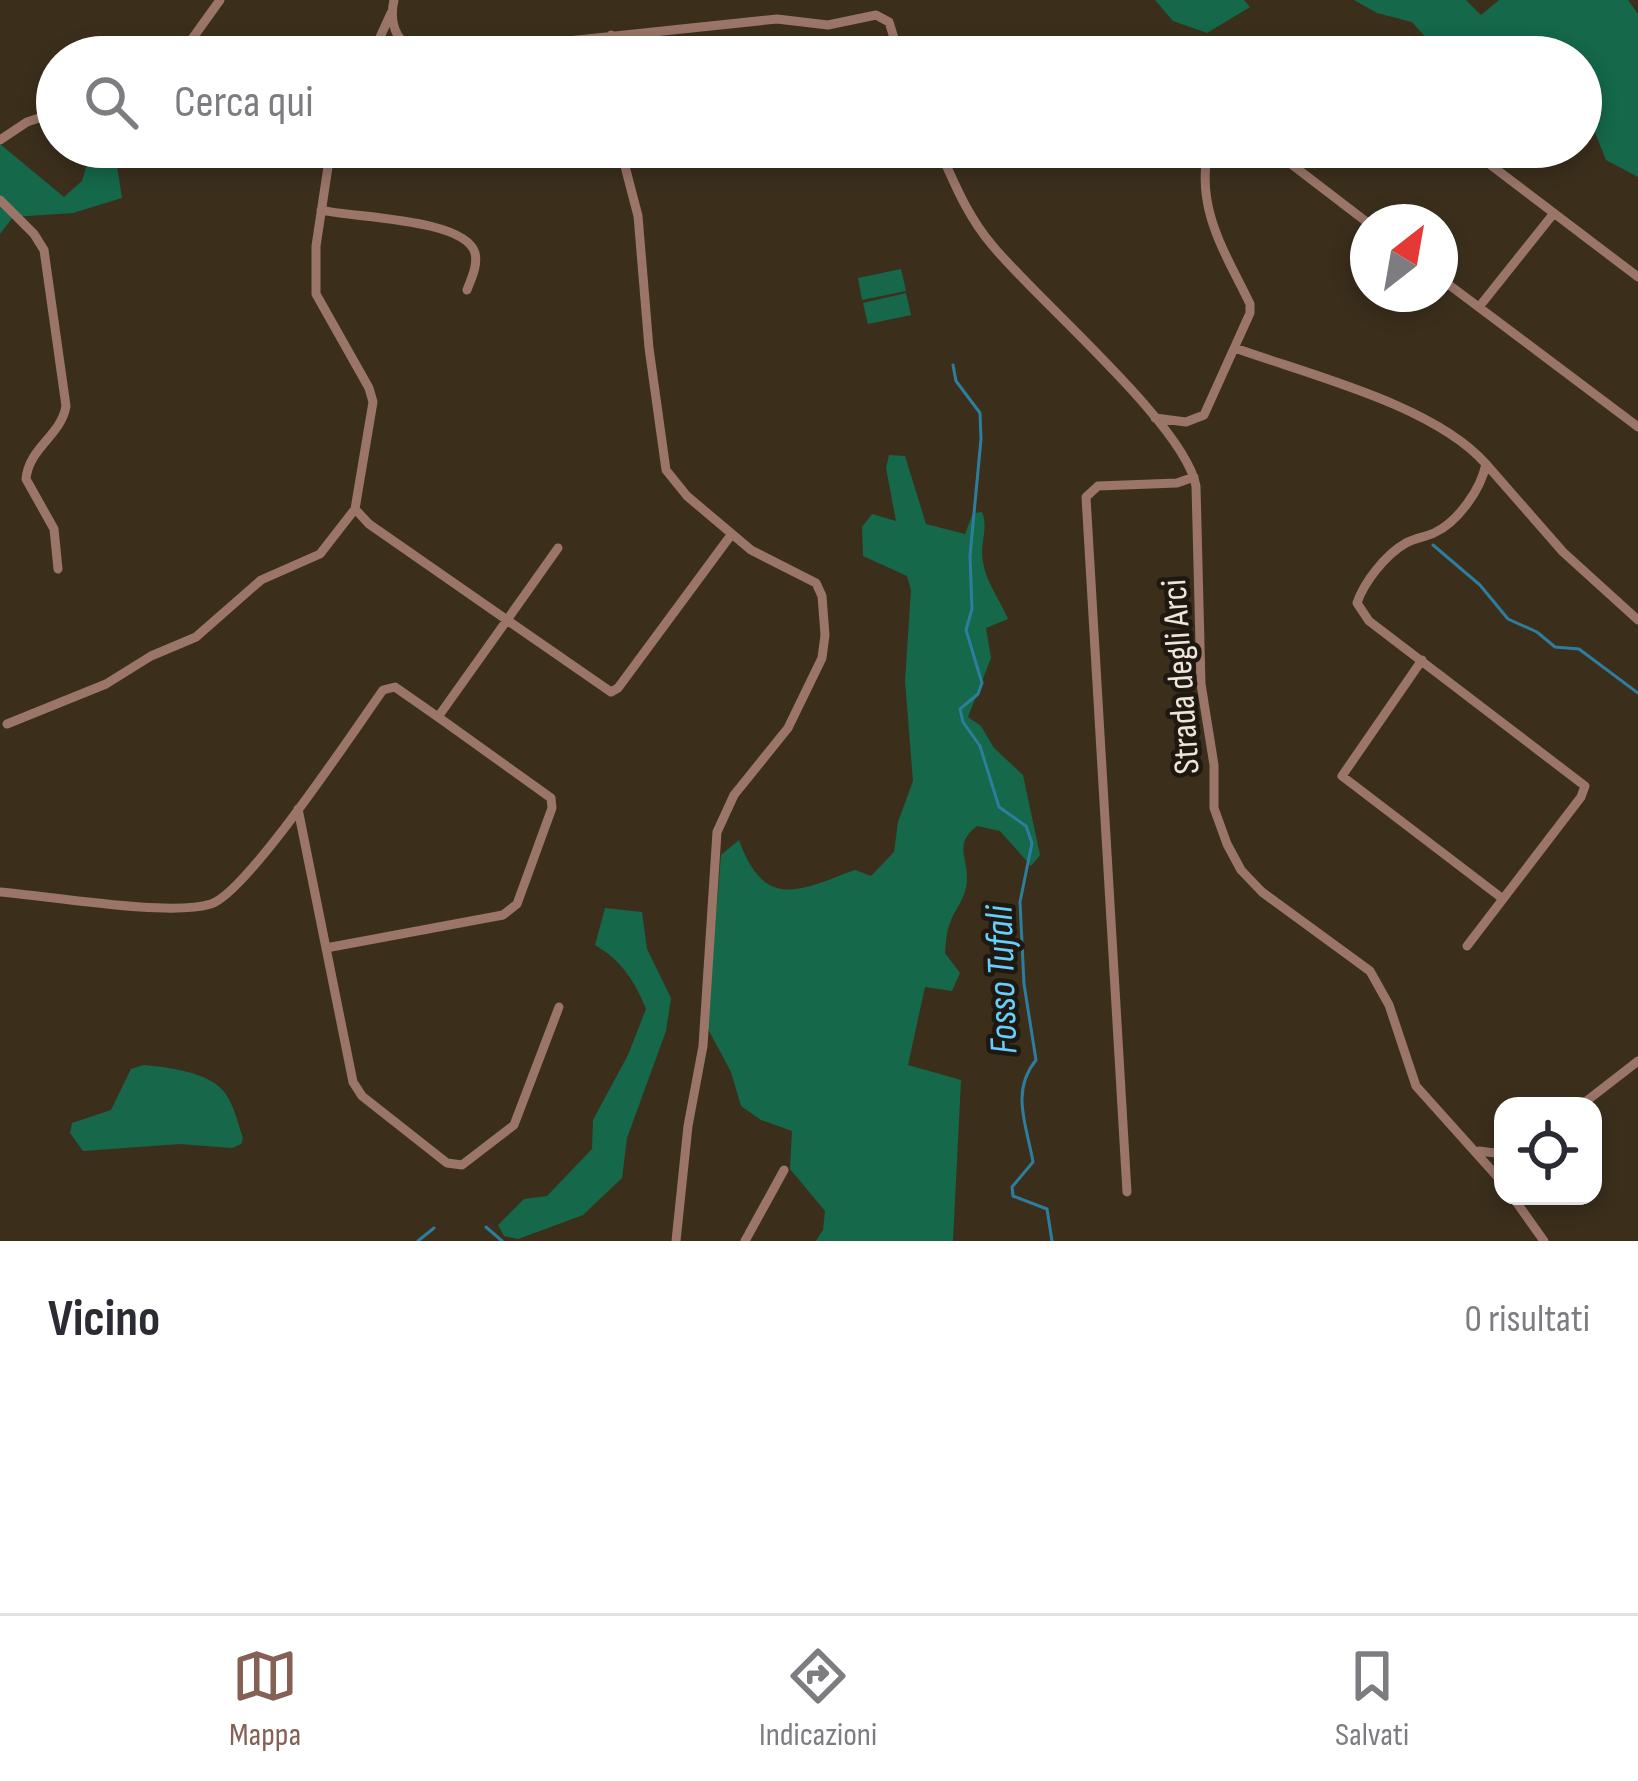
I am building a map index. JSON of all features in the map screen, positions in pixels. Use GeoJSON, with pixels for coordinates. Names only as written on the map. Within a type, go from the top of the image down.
{"type":"FeatureCollection","features":[{"type":"Feature","properties":{"kind":"street"},"geometry":{"type":"LineString","coordinates":[[193,36],[220,0]]}},
{"type":"Feature","properties":{"kind":"street"},"geometry":{"type":"LineString","coordinates":[[381,36],[394,0]]}},
{"type":"Feature","properties":{"kind":"street"},"geometry":{"type":"LineString","coordinates":[[391,13],[399,36]]}},
{"type":"Feature","properties":{"kind":"street"},"geometry":{"type":"LineString","coordinates":[[601,36],[777,19],[832,25],[879,15],[894,36]]}},
{"type":"Feature","properties":{"kind":"street"},"geometry":{"type":"LineString","coordinates":[[0,140],[36,120]]}},
{"type":"Feature","properties":{"kind":"street"},"geometry":{"type":"LineString","coordinates":[[7,724],[106,684],[149,657],[199,635],[261,580],[320,554],[355,508],[373,402],[317,298],[316,253],[328,168]]}},
{"type":"Feature","properties":{"kind":"street"},"geometry":{"type":"LineString","coordinates":[[626,168],[638,209],[664,463],[676,486],[731,535],[769,562],[818,586],[826,646],[788,728],[736,792],[719,824],[702,1055],[689,1116],[676,1241]]}},
{"type":"Feature","properties":{"kind":"street","name":"Strada degli Arci"},"geometry":{"type":"LineString","coordinates":[[948,168],[989,242],[1156,418],[1179,445],[1194,477],[1201,684],[1213,759],[1214,808],[1238,865],[1262,892],[1370,971],[1389,1005],[1414,1082],[1494,1172]]}},
{"type":"Feature","properties":{"kind":"street"},"geometry":{"type":"LineString","coordinates":[[1156,418],[1186,422],[1202,417],[1250,307],[1206,209],[1205,168]]}},
{"type":"Feature","properties":{"kind":"street"},"geometry":{"type":"LineString","coordinates":[[1296,168],[1350,209]]}},
{"type":"Feature","properties":{"kind":"street"},"geometry":{"type":"LineString","coordinates":[[1495,168],[1638,277]]}},
{"type":"Feature","properties":{"kind":"street"},"geometry":{"type":"LineString","coordinates":[[0,200],[34,233],[46,258],[66,410],[60,425],[32,457],[26,481],[53,526],[58,569]]}},
{"type":"Feature","properties":{"kind":"street"},"geometry":{"type":"LineString","coordinates":[[321,209],[424,225],[461,237],[472,246],[476,259],[467,290]]}},
{"type":"Feature","properties":{"kind":"street"},"geometry":{"type":"LineString","coordinates":[[1479,307],[1554,213]]}},
{"type":"Feature","properties":{"kind":"street"},"geometry":{"type":"LineString","coordinates":[[1458,291],[1638,427]]}},
{"type":"Feature","properties":{"kind":"street"},"geometry":{"type":"LineString","coordinates":[[1235,348],[1431,420],[1462,439],[1562,552],[1638,620]]}},
{"type":"Feature","properties":{"kind":"street"},"geometry":{"type":"LineString","coordinates":[[1467,946],[1585,786],[1367,619],[1359,610],[1358,598],[1398,548],[1449,522],[1480,483],[1486,464]]}},
{"type":"Feature","properties":{"kind":"street"},"geometry":{"type":"LineString","coordinates":[[1127,1192],[1086,497],[1098,486],[1177,483],[1194,477]]}},
{"type":"Feature","properties":{"kind":"street"},"geometry":{"type":"LineString","coordinates":[[355,508],[366,522],[603,689],[614,692],[731,535]]}},
{"type":"Feature","properties":{"kind":"street"},"geometry":{"type":"LineString","coordinates":[[438,717],[559,548]]}},
{"type":"Feature","properties":{"kind":"street"},"geometry":{"type":"LineString","coordinates":[[1421,660],[1342,776],[1503,899]]}},
{"type":"Feature","properties":{"kind":"street"},"geometry":{"type":"LineString","coordinates":[[0,892],[172,908],[211,904],[241,881],[387,687],[397,688],[551,798],[553,806],[517,904],[506,915],[326,948]]}},
{"type":"Feature","properties":{"kind":"street"},"geometry":{"type":"LineString","coordinates":[[298,807],[355,1087],[454,1166],[464,1164],[514,1125],[559,1007]]}},
{"type":"Feature","properties":{"kind":"street"},"geometry":{"type":"LineString","coordinates":[[1592,1097],[1638,1061]]}},
{"type":"Feature","properties":{"kind":"street"},"geometry":{"type":"LineString","coordinates":[[1477,1150],[1494,1153]]}},
{"type":"Feature","properties":{"kind":"street"},"geometry":{"type":"LineString","coordinates":[[746,1241],[784,1170]]}},
{"type":"Feature","properties":{"kind":"street"},"geometry":{"type":"LineString","coordinates":[[1518,1205],[1544,1241]]}},
{"type":"Feature","properties":{"kind":"green space"},"geometry":{"type":"Polygon","coordinates":[[[1155,0],[1244,0],[1250,7],[1207,33],[1173,21],[1155,0]]]}},
{"type":"Feature","properties":{"kind":"green space"},"geometry":{"type":"Polygon","coordinates":[[[1354,0],[1466,0],[1481,15],[1499,0],[1628,0],[1638,14],[1638,177],[1606,160],[1602,150],[1602,36],[1424,36],[1412,22],[1377,13],[1354,0]]]}},
{"type":"Feature","properties":{"kind":"green space"},"geometry":{"type":"Polygon","coordinates":[[[0,144],[64,197],[82,181],[86,168],[117,168],[122,198],[73,213],[13,217],[0,234],[0,144]]]}},
{"type":"Feature","properties":{"kind":"green space"},"geometry":{"type":"Polygon","coordinates":[[[901,269],[906,291],[862,300],[858,278],[901,269]]]}},
{"type":"Feature","properties":{"kind":"green space"},"geometry":{"type":"Polygon","coordinates":[[[906,293],[911,315],[868,324],[863,303],[906,293]]]}},
{"type":"Feature","properties":{"kind":"green space"},"geometry":{"type":"Polygon","coordinates":[[[889,455],[905,456],[926,524],[965,534],[973,513],[982,512],[985,569],[1008,619],[986,628],[991,658],[968,717],[1023,775],[1040,855],[1031,866],[1000,831],[977,826],[970,832],[963,850],[966,885],[949,927],[945,953],[960,973],[952,991],[925,987],[908,1065],[961,1080],[953,1241],[816,1241],[825,1211],[790,1169],[792,1131],[761,1120],[741,1106],[731,1072],[707,1027],[721,855],[739,840],[760,878],[786,890],[855,870],[871,876],[894,852],[898,822],[913,781],[905,681],[911,590],[907,576],[863,556],[862,527],[872,514],[896,521],[886,468],[889,455]]]}},
{"type":"Feature","properties":{"kind":"green space"},"geometry":{"type":"Polygon","coordinates":[[[605,908],[642,912],[647,949],[671,998],[666,1031],[627,1138],[622,1178],[583,1215],[518,1239],[504,1236],[498,1225],[524,1199],[547,1196],[592,1149],[593,1120],[646,1009],[626,972],[595,945],[605,908]]]}},
{"type":"Feature","properties":{"kind":"green space"},"geometry":{"type":"Polygon","coordinates":[[[144,1065],[188,1072],[218,1086],[233,1109],[241,1144],[83,1151],[70,1133],[72,1123],[111,1110],[131,1069],[144,1065]]]}},
{"type":"Feature","properties":{"kind":"waterway","name":"Fosso Tufali"},"geometry":{"type":"LineString","coordinates":[[953,365],[956,381],[980,413],[981,439],[970,556],[972,609],[966,630],[982,683],[978,694],[960,709],[980,746],[999,807],[1026,826],[1032,843],[1020,902],[1024,984],[1036,1060],[1022,1097],[1033,1162],[1012,1187],[1013,1196],[1047,1209],[1052,1241]]}},
{"type":"Feature","properties":{"kind":"waterway"},"geometry":{"type":"LineString","coordinates":[[1433,545],[1480,585],[1508,619],[1537,632],[1555,647],[1579,649],[1638,693]]}},
{"type":"Feature","properties":{"kind":"waterway"},"geometry":{"type":"LineString","coordinates":[[486,1227],[502,1241]]}},
{"type":"Feature","properties":{"kind":"waterway"},"geometry":{"type":"LineString","coordinates":[[418,1241],[434,1228]]}}]}
